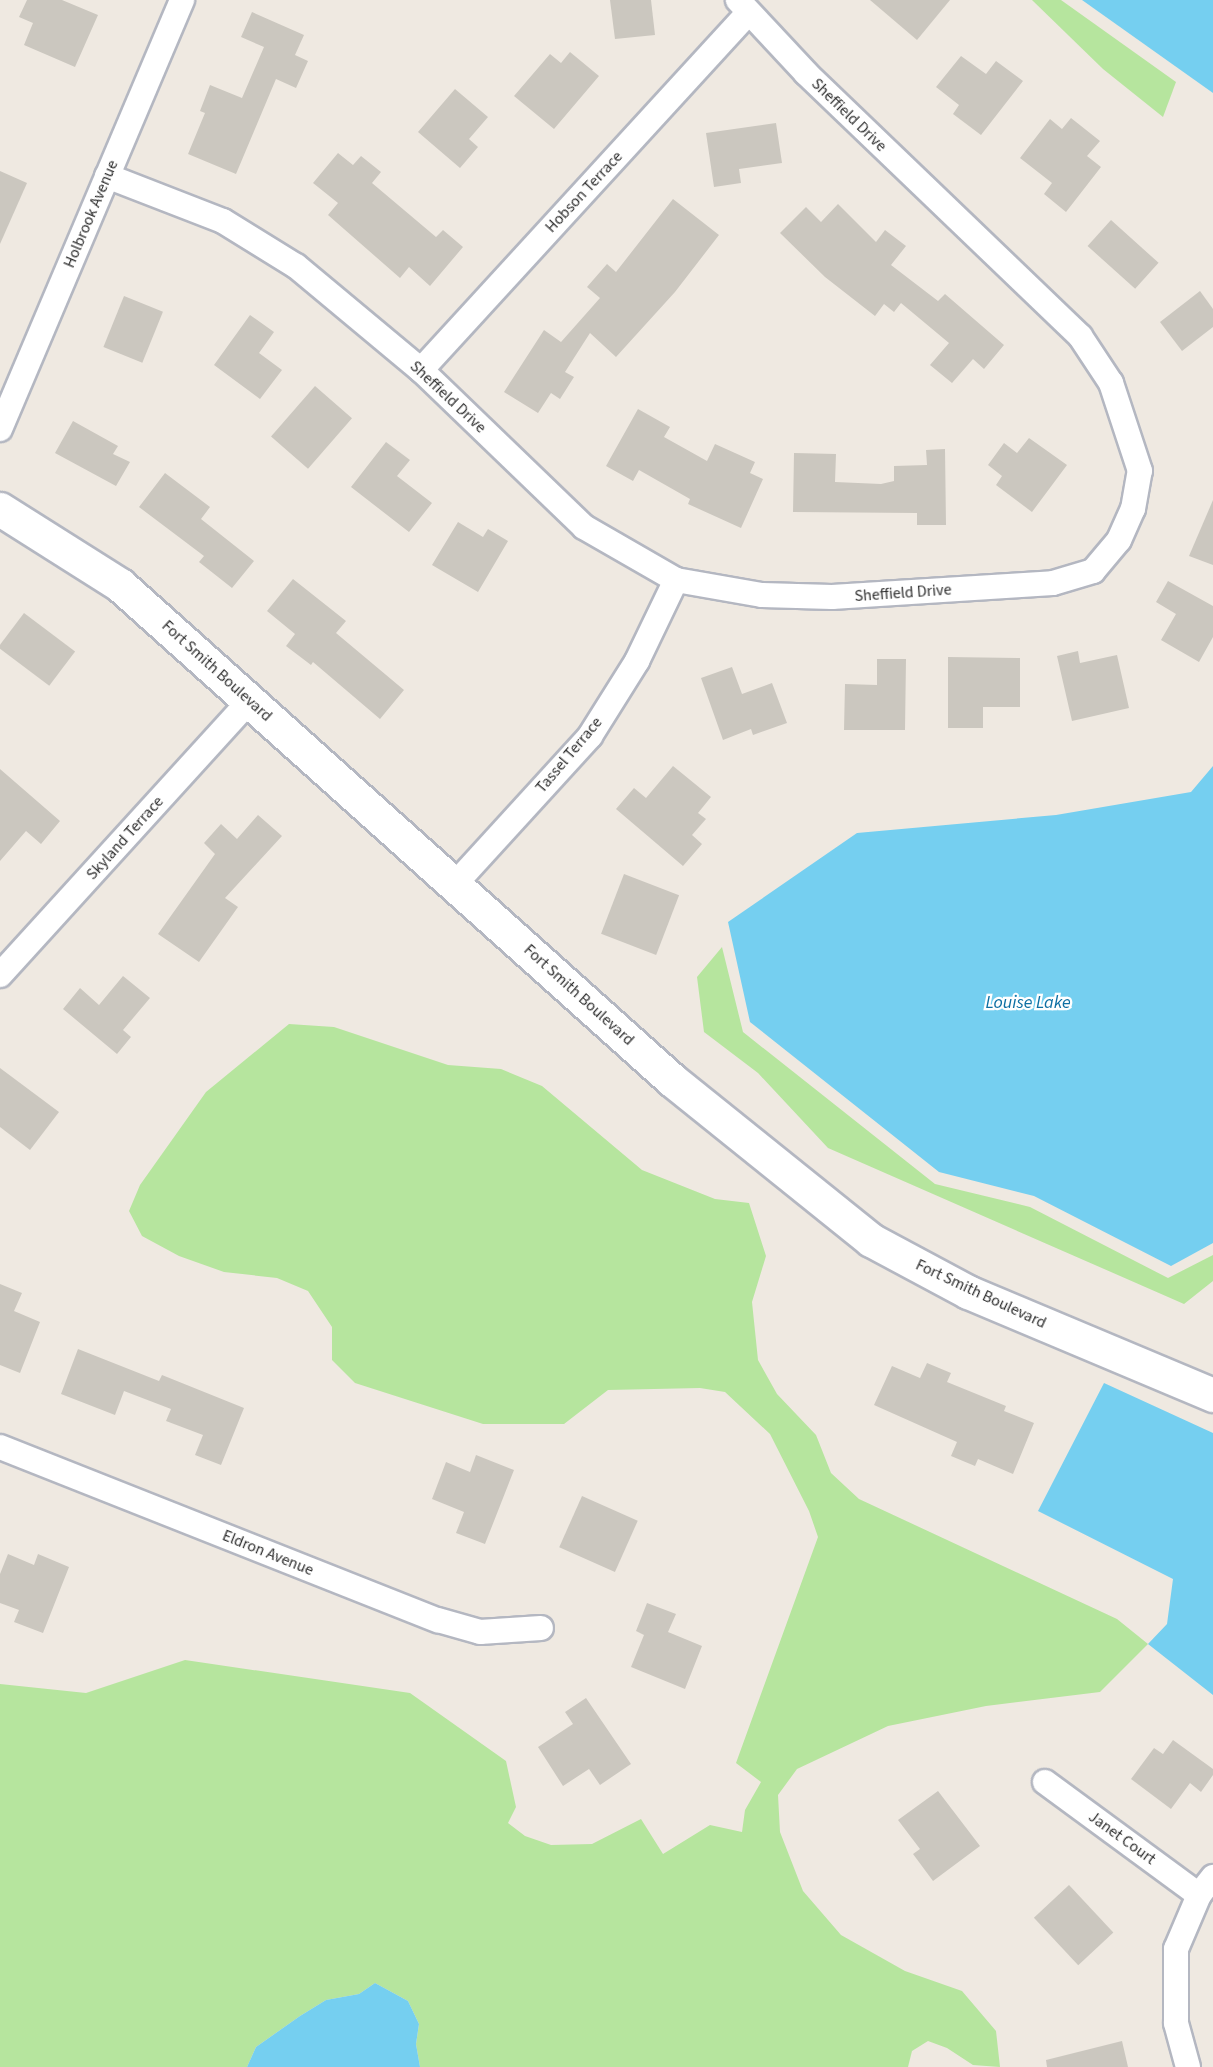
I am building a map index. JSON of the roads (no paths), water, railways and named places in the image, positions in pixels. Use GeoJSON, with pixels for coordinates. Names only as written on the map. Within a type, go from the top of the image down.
{"type":"FeatureCollection","features":[{"type":"Feature","properties":{"kind":"street","name":"Holbrook Avenue"},"geometry":{"type":"LineString","coordinates":[[0,429],[182,0]]}},
{"type":"Feature","properties":{"kind":"street","name":"Sheffield Drive"},"geometry":{"type":"LineString","coordinates":[[107,176],[223,221],[296,266],[421,370],[584,527],[676,580],[762,595],[832,597],[1053,583],[1093,571],[1119,540],[1133,509],[1140,471],[1111,383],[1080,336],[743,7]]}},
{"type":"Feature","properties":{"kind":"street","name":"Hobson Terrace"},"geometry":{"type":"LineString","coordinates":[[421,370],[743,7]]}},
{"type":"Feature","properties":{"kind":"street","name":"Fort Smith Boulevard"},"geometry":{"type":"LineString","coordinates":[[0,509],[120,585],[456,883],[672,1080],[871,1240],[968,1292],[1213,1395]]}},
{"type":"Feature","properties":{"kind":"street","name":"Tassel Terrace"},"geometry":{"type":"LineString","coordinates":[[456,883],[590,736],[637,661],[676,580]]}},
{"type":"Feature","properties":{"kind":"street","name":"Skyland Terrace"},"geometry":{"type":"LineString","coordinates":[[5,959],[249,700]]}},
{"type":"Feature","properties":{"kind":"street","name":"Eldron Avenue"},"geometry":{"type":"LineString","coordinates":[[0,1447],[438,1620],[480,1632],[541,1628]]}},
{"type":"Feature","properties":{"kind":"street","name":"Janet Court"},"geometry":{"type":"LineString","coordinates":[[1045,1782],[1206,1886]]}},
{"type":"Feature","properties":{"kind":"street"},"geometry":{"type":"LineString","coordinates":[[1188,2067],[1176,2023],[1176,1949],[1206,1886]]}},
{"type":"Feature","properties":{"kind":"water"},"geometry":{"type":"Polygon","coordinates":[[[1082,0],[1213,0],[1213,93],[1082,0]]]}},
{"type":"Feature","properties":{"kind":"water","name":"Louise Lake"},"geometry":{"type":"Polygon","coordinates":[[[1213,766],[1213,1243],[1171,1266],[1034,1196],[939,1172],[750,1022],[728,922],[857,833],[1056,815],[1191,792],[1213,766]]]}},
{"type":"Feature","properties":{"kind":"water"},"geometry":{"type":"Polygon","coordinates":[[[1104,1383],[1213,1433],[1213,1695],[1148,1644],[1167,1624],[1173,1579],[1038,1511],[1104,1383]]]}},
{"type":"Feature","properties":{"kind":"water"},"geometry":{"type":"Polygon","coordinates":[[[375,1983],[408,2001],[419,2024],[416,2044],[420,2067],[247,2067],[256,2047],[300,2016],[326,2000],[359,1994],[375,1983]]]}}]}
